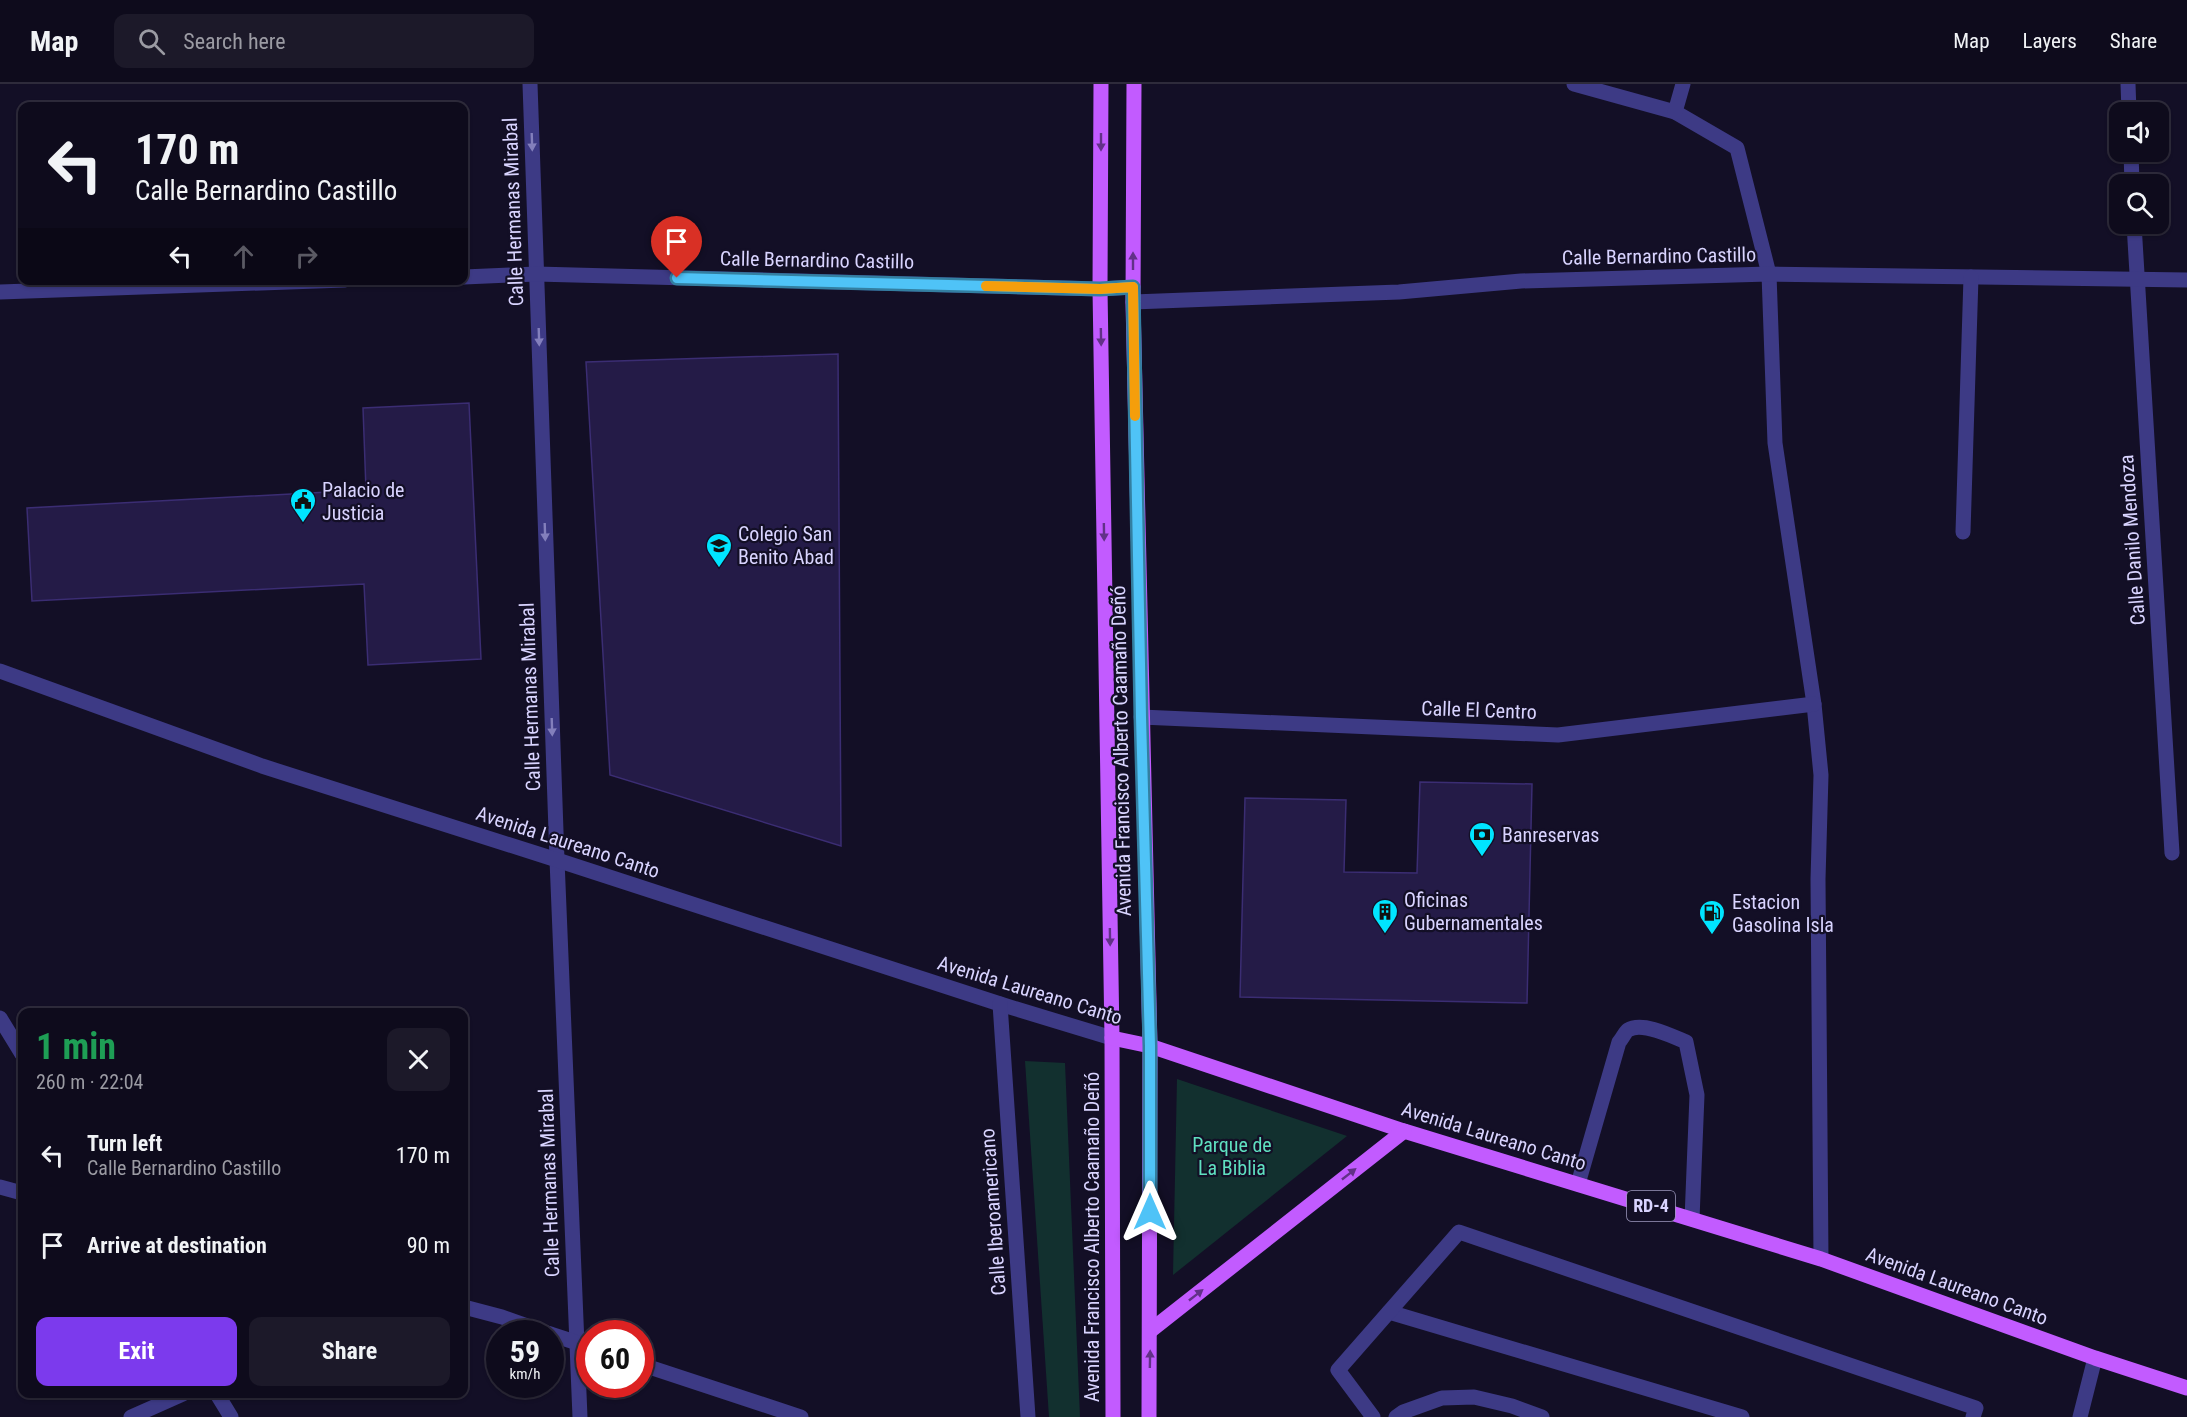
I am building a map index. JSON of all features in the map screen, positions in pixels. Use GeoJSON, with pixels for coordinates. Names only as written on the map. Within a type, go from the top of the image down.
{"type":"FeatureCollection","features":[{"type":"Feature","properties":{"kind":"main road","name":"Avenida Francisco Alberto Caamaño Deñó"},"geometry":{"type":"LineString","coordinates":[[1101,84],[1100,289],[1112,1038],[1113,1417]]}},
{"type":"Feature","properties":{"kind":"main road","name":"Avenida Francisco Alberto Caamaño Deñó"},"geometry":{"type":"LineString","coordinates":[[1134,84],[1133,294],[1150,1046],[1149,1417]]}},
{"type":"Feature","properties":{"kind":"main road","name":"Avenida Laureano Canto"},"geometry":{"type":"LineString","coordinates":[[1112,1038],[1150,1046],[1404,1131],[1821,1259],[2095,1358],[2187,1388]]}},
{"type":"Feature","properties":{"kind":"main road"},"geometry":{"type":"LineString","coordinates":[[1150,1331],[1404,1131]]}},
{"type":"Feature","properties":{"kind":"street","name":"Calle Hermanas Mirabal"},"geometry":{"type":"LineString","coordinates":[[530,84],[557,860],[582,1320]]}},
{"type":"Feature","properties":{"kind":"street"},"geometry":{"type":"LineString","coordinates":[[1574,84],[1675,112],[1737,148],[1769,274],[1775,442],[1814,704],[1821,775],[1818,879],[1821,1259]]}},
{"type":"Feature","properties":{"kind":"street"},"geometry":{"type":"LineString","coordinates":[[1675,112],[1683,84]]}},
{"type":"Feature","properties":{"kind":"street"},"geometry":{"type":"LineString","coordinates":[[2128,84],[2129,102]]}},
{"type":"Feature","properties":{"kind":"street","name":"Calle Danilo Mendoza"},"geometry":{"type":"LineString","coordinates":[[2135,234],[2172,853]]}},
{"type":"Feature","properties":{"kind":"street","name":"Calle Bernardino Castillo"},"geometry":{"type":"LineString","coordinates":[[468,277],[536,274],[1100,289],[1133,294],[1400,292],[1521,281],[1769,274],[2187,280]]}},
{"type":"Feature","properties":{"kind":"street"},"geometry":{"type":"LineString","coordinates":[[1963,532],[1971,277]]}},
{"type":"Feature","properties":{"kind":"street"},"geometry":{"type":"LineString","coordinates":[[0,292],[201,285]]}},
{"type":"Feature","properties":{"kind":"street","name":"Avenida Laureano Canto"},"geometry":{"type":"LineString","coordinates":[[4,677],[262,766],[1112,1038]]}},
{"type":"Feature","properties":{"kind":"street","name":"Calle El Centro"},"geometry":{"type":"LineString","coordinates":[[1141,717],[1558,735],[1814,704]]}},
{"type":"Feature","properties":{"kind":"street","name":"Calle Iberoamericano"},"geometry":{"type":"LineString","coordinates":[[1000,1004],[1028,1417]]}},
{"type":"Feature","properties":{"kind":"street"},"geometry":{"type":"LineString","coordinates":[[0,1018],[18,1047]]}},
{"type":"Feature","properties":{"kind":"street"},"geometry":{"type":"LineString","coordinates":[[1578,1184],[1619,1042],[1628,1030],[1641,1027],[1663,1033],[1686,1042],[1697,1095],[1692,1219]]}},
{"type":"Feature","properties":{"kind":"street"},"geometry":{"type":"LineString","coordinates":[[0,1187],[18,1192]]}},
{"type":"Feature","properties":{"kind":"street"},"geometry":{"type":"LineString","coordinates":[[1373,1417],[1338,1370],[1459,1232],[1976,1408],[1973,1417]]}},
{"type":"Feature","properties":{"kind":"street"},"geometry":{"type":"LineString","coordinates":[[468,1308],[510,1320]]}},
{"type":"Feature","properties":{"kind":"street"},"geometry":{"type":"LineString","coordinates":[[1389,1312],[1742,1417]]}},
{"type":"Feature","properties":{"kind":"street"},"geometry":{"type":"LineString","coordinates":[[2080,1417],[2095,1358]]}},
{"type":"Feature","properties":{"kind":"street"},"geometry":{"type":"LineString","coordinates":[[654,1369],[801,1417]]}},
{"type":"Feature","properties":{"kind":"street"},"geometry":{"type":"LineString","coordinates":[[1396,1417],[1403,1412],[1442,1398],[1474,1397],[1512,1406],[1542,1417]]}},
{"type":"Feature","properties":{"kind":"street"},"geometry":{"type":"LineString","coordinates":[[131,1417],[174,1398]]}},
{"type":"Feature","properties":{"kind":"street"},"geometry":{"type":"LineString","coordinates":[[219,1398],[231,1417]]}},
{"type":"Feature","properties":{"kind":"street","name":"Calle Hermanas Mirabal"},"geometry":{"type":"LineString","coordinates":[[580,1417],[581,1398]]}},
{"type":"Feature","properties":{"kind":"green space"},"geometry":{"type":"Polygon","coordinates":[[[1025,1061],[1065,1063],[1080,1417],[1049,1417],[1025,1061]]]}},
{"type":"Feature","properties":{"kind":"green space","name":"Parque de La Biblia"},"geometry":{"type":"Polygon","coordinates":[[[1177,1079],[1347,1136],[1173,1275],[1177,1079]]]}},
{"type":"Feature","properties":{"kind":"building","name":"Colegio San Benito Abad"},"geometry":{"type":"Polygon","coordinates":[[[838,354],[841,846],[610,775],[586,362],[838,354]]]}},
{"type":"Feature","properties":{"kind":"building","name":"Palacio de Justicia"},"geometry":{"type":"Polygon","coordinates":[[[469,403],[481,659],[368,665],[364,584],[32,601],[27,508],[366,490],[363,408],[469,403]]]}},
{"type":"Feature","properties":{"kind":"building","name":"Oficinas Gubernamentales"},"geometry":{"type":"Polygon","coordinates":[[[1420,782],[1532,784],[1527,1003],[1240,997],[1245,798],[1346,800],[1344,872],[1417,873],[1420,782]]]}},
{"type":"Feature","properties":{"kind":"slow traffic"},"geometry":{"type":"LineString","coordinates":[[986,286],[1100,289],[1133,287],[1135,416]]}},
{"type":"Feature","properties":{"kind":"place","name":"Palacio de Justicia"},"geometry":{"type":"Point","coordinates":[303,524]}},
{"type":"Feature","properties":{"kind":"place","name":"Colegio San Benito Abad"},"geometry":{"type":"Point","coordinates":[719,569]}},
{"type":"Feature","properties":{"kind":"place","name":"Banreservas"},"geometry":{"type":"Point","coordinates":[1482,858]}},
{"type":"Feature","properties":{"kind":"place","name":"Oficinas Gubernamentales"},"geometry":{"type":"Point","coordinates":[1385,935]}},
{"type":"Feature","properties":{"kind":"place","name":"Estacion Gasolina Isla"},"geometry":{"type":"Point","coordinates":[1712,936]}},
{"type":"Feature","properties":{"kind":"route"},"geometry":{"type":"LineString","coordinates":[[677,278],[1100,289],[1133,287],[1150,1046],[1150,1212]]}}]}
